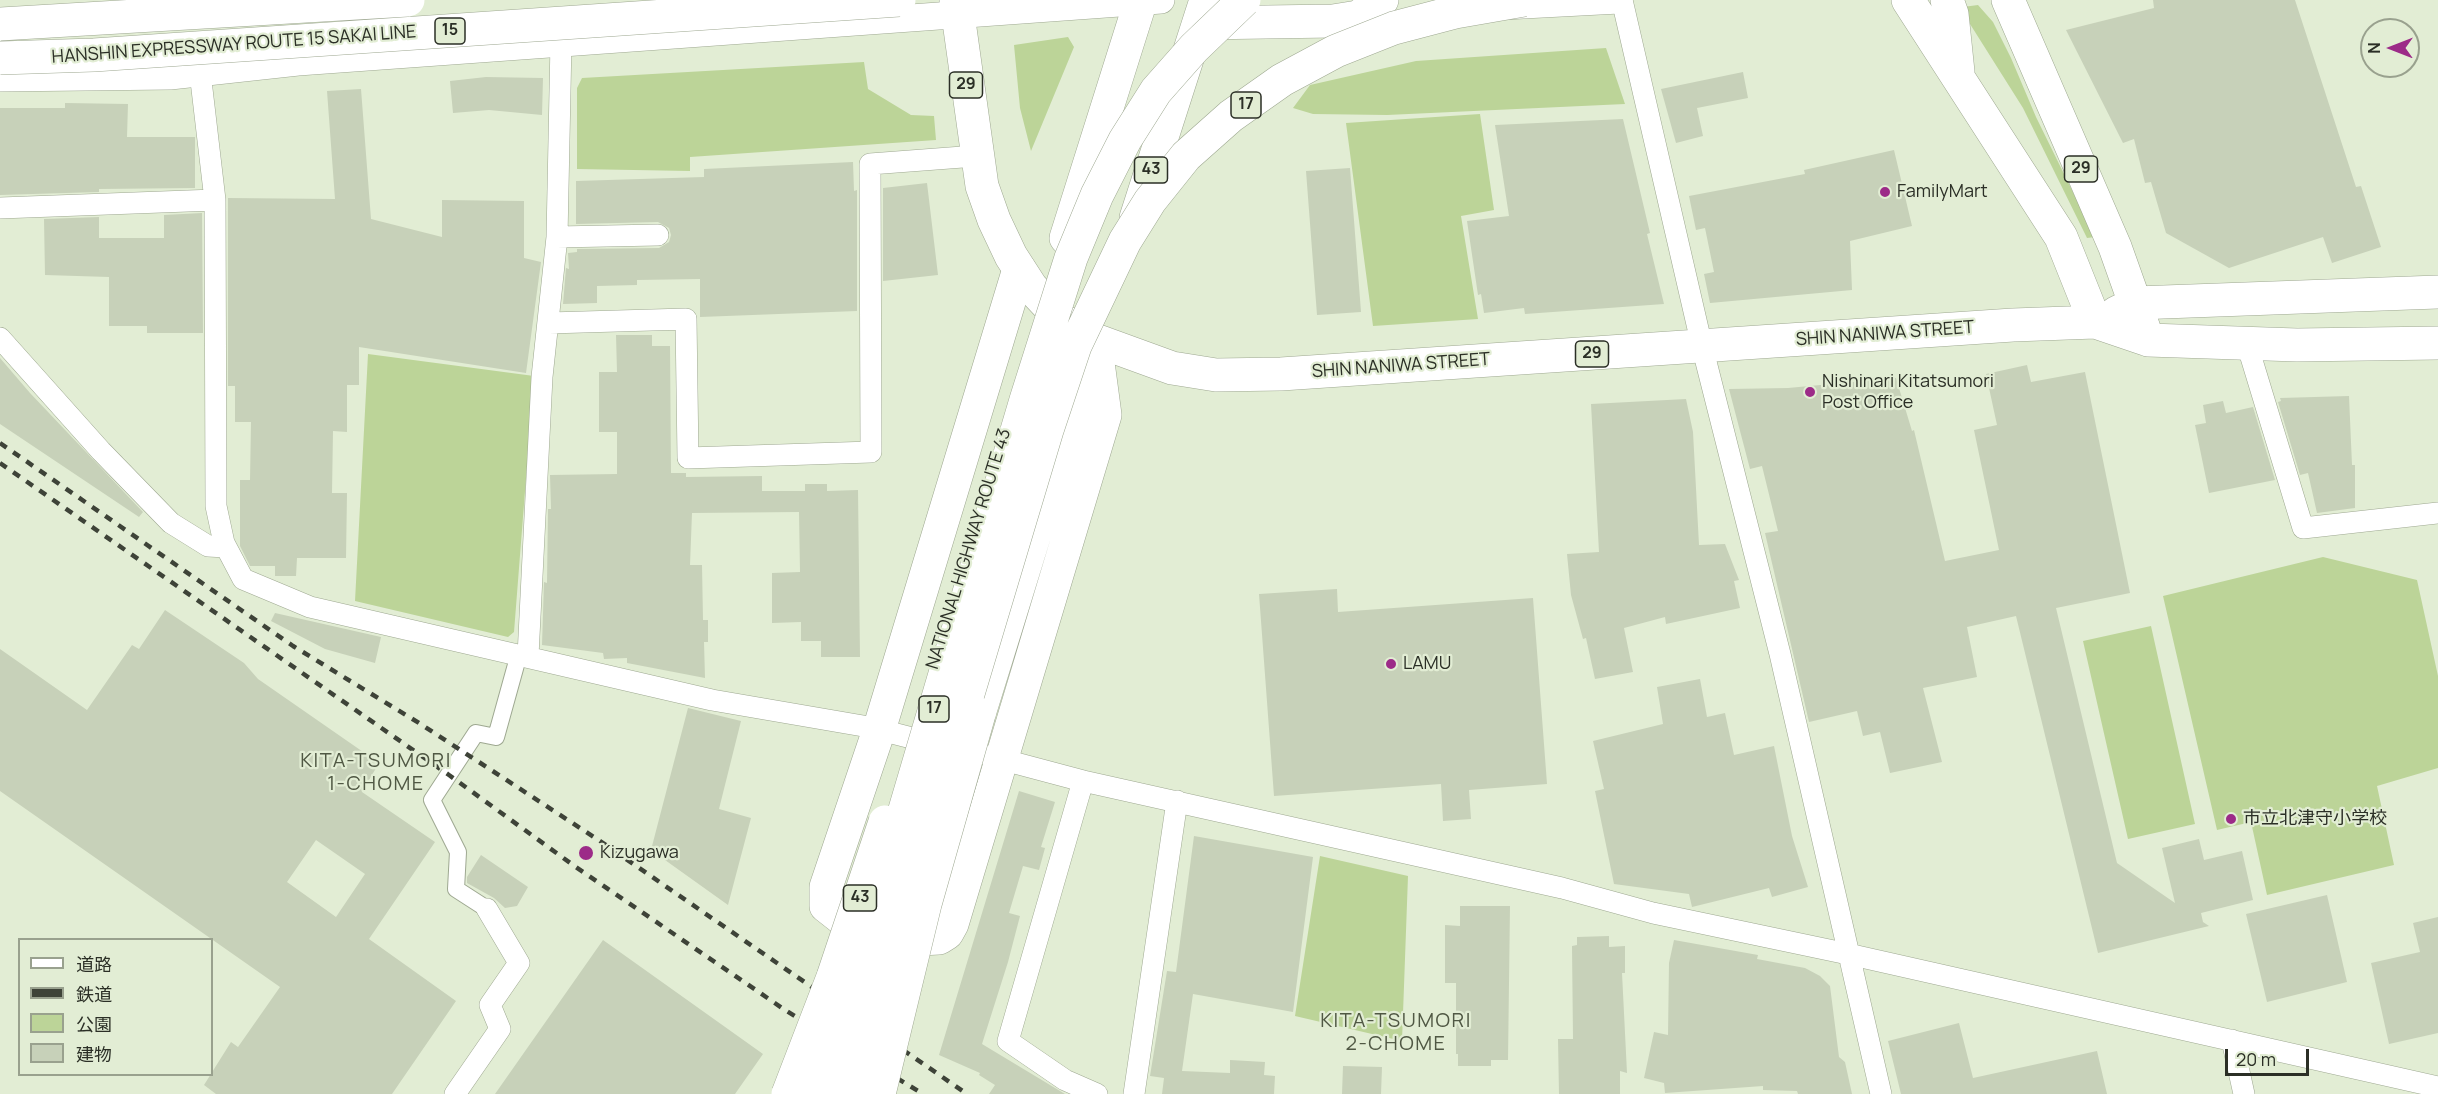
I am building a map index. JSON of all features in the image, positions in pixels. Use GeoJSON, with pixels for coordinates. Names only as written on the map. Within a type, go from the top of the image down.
{"type":"FeatureCollection","features":[{"type":"Feature","properties":{"kind":"main road","name":"HANSHIN EXPRESSWAY ROUTE 15 SAKAI LINE"},"geometry":{"type":"LineString","coordinates":[[0,24],[408,0]]}},
{"type":"Feature","properties":{"kind":"main road","name":"HANSHIN EXPRESSWAY ROUTE 15 SAKAI LINE"},"geometry":{"type":"LineString","coordinates":[[0,58],[127,53],[899,0]]}},
{"type":"Feature","properties":{"kind":"main road","name":"NATIONAL HIGHWAY ROUTE 43"},"geometry":{"type":"LineString","coordinates":[[788,1094],[855,914],[1045,304],[1148,0]]}},
{"type":"Feature","properties":{"kind":"main road","name":"17"},"geometry":{"type":"LineString","coordinates":[[821,1094],[1026,400],[1071,258],[1097,195],[1125,140],[1156,91],[1194,48],[1244,0]]}},
{"type":"Feature","properties":{"kind":"main road","name":"17"},"geometry":{"type":"LineString","coordinates":[[848,1094],[1047,430],[1075,346],[1125,241],[1150,201],[1186,156],[1231,116],[1282,80],[1336,51],[1394,28],[1455,12],[1524,0]]}},
{"type":"Feature","properties":{"kind":"main road"},"geometry":{"type":"LineString","coordinates":[[1908,0],[2061,237],[2095,322]]}},
{"type":"Feature","properties":{"kind":"main road"},"geometry":{"type":"LineString","coordinates":[[1947,0],[1952,14],[1959,80]]}},
{"type":"Feature","properties":{"kind":"main road","name":"29"},"geometry":{"type":"LineString","coordinates":[[2008,0],[2115,247],[2148,340]]}},
{"type":"Feature","properties":{"kind":"main road","name":"SHIN NANIWA STREET"},"geometry":{"type":"LineString","coordinates":[[957,7],[976,156],[987,204],[1003,241],[1019,269],[1045,304],[1062,320],[1095,340],[1172,368],[1245,375],[2013,325],[2095,322],[2148,340],[2247,344],[2438,342]]}},
{"type":"Feature","properties":{"kind":"main road"},"geometry":{"type":"LineString","coordinates":[[1202,11],[1314,22],[1370,9]]}},
{"type":"Feature","properties":{"kind":"main road","name":"43"},"geometry":{"type":"LineString","coordinates":[[879,1094],[925,904],[979,714],[1095,340],[1202,11]]}},
{"type":"Feature","properties":{"kind":"main road"},"geometry":{"type":"LineString","coordinates":[[1019,269],[879,730],[824,897],[826,906],[840,917],[920,939],[939,938],[947,933],[952,924],[1105,415],[1095,340]]}},
{"type":"Feature","properties":{"kind":"main road","name":"SHIN NANIWA STREET"},"geometry":{"type":"LineString","coordinates":[[2095,322],[2136,303],[2438,292]]}},
{"type":"Feature","properties":{"kind":"street"},"geometry":{"type":"LineString","coordinates":[[182,0],[200,72],[214,200],[216,506],[226,547],[243,579],[310,607],[712,700],[879,730],[1083,781],[1562,888],[1653,913],[2232,1040],[2425,1088]]}},
{"type":"Feature","properties":{"kind":"street"},"geometry":{"type":"LineString","coordinates":[[0,78],[170,76],[957,7],[1148,0]]}},
{"type":"Feature","properties":{"kind":"street"},"geometry":{"type":"LineString","coordinates":[[1370,9],[1415,11],[1620,0],[1702,346],[1780,654],[1881,1094]]}},
{"type":"Feature","properties":{"kind":"street"},"geometry":{"type":"LineString","coordinates":[[456,1094],[500,1029],[490,1005],[519,963],[488,909],[456,889],[458,852],[432,801],[476,733],[496,737],[523,655],[535,476],[557,237],[561,42]]}},
{"type":"Feature","properties":{"kind":"street"},"geometry":{"type":"LineString","coordinates":[[549,323],[686,319],[688,458],[871,452],[870,164],[976,156]]}},
{"type":"Feature","properties":{"kind":"street"},"geometry":{"type":"LineString","coordinates":[[0,208],[214,200]]}},
{"type":"Feature","properties":{"kind":"street"},"geometry":{"type":"LineString","coordinates":[[557,237],[658,235]]}},
{"type":"Feature","properties":{"kind":"street"},"geometry":{"type":"LineString","coordinates":[[0,338],[101,451],[171,523],[208,546],[226,547]]}},
{"type":"Feature","properties":{"kind":"street"},"geometry":{"type":"LineString","coordinates":[[2247,344],[2303,528],[2438,513]]}},
{"type":"Feature","properties":{"kind":"street"},"geometry":{"type":"LineString","coordinates":[[1083,781],[1008,1041],[1065,1080],[1096,1094]]}},
{"type":"Feature","properties":{"kind":"street"},"geometry":{"type":"LineString","coordinates":[[1134,1094],[1177,801]]}},
{"type":"Feature","properties":{"kind":"street"},"geometry":{"type":"LineString","coordinates":[[2232,1040],[2244,1094]]}},
{"type":"Feature","properties":{"kind":"green space"},"geometry":{"type":"Polygon","coordinates":[[[1978,5],[1993,22],[2036,117],[2095,237],[2087,238],[2023,108],[1970,24],[1963,7],[1978,5]]]}},
{"type":"Feature","properties":{"kind":"green space"},"geometry":{"type":"Polygon","coordinates":[[[1068,37],[1074,47],[1031,151],[1020,108],[1014,45],[1068,37]]]}},
{"type":"Feature","properties":{"kind":"green space"},"geometry":{"type":"Polygon","coordinates":[[[1606,48],[1625,104],[1387,115],[1313,114],[1293,108],[1310,85],[1416,61],[1606,48]]]}},
{"type":"Feature","properties":{"kind":"green space"},"geometry":{"type":"Polygon","coordinates":[[[864,62],[868,89],[911,115],[934,116],[936,140],[690,157],[690,171],[577,169],[577,88],[582,78],[864,62]]]}},
{"type":"Feature","properties":{"kind":"green space"},"geometry":{"type":"Polygon","coordinates":[[[1480,114],[1494,210],[1461,216],[1478,319],[1373,326],[1346,123],[1480,114]]]}},
{"type":"Feature","properties":{"kind":"green space"},"geometry":{"type":"Polygon","coordinates":[[[368,354],[534,376],[514,632],[508,637],[355,601],[368,354]]]}},
{"type":"Feature","properties":{"kind":"green space"},"geometry":{"type":"Polygon","coordinates":[[[2323,557],[2417,580],[2438,676],[2438,768],[2377,786],[2394,865],[2267,895],[2251,822],[2217,830],[2163,596],[2323,557]]]}},
{"type":"Feature","properties":{"kind":"green space"},"geometry":{"type":"Polygon","coordinates":[[[2151,626],[2195,824],[2128,839],[2083,641],[2151,626]]]}},
{"type":"Feature","properties":{"kind":"green space"},"geometry":{"type":"Polygon","coordinates":[[[1320,856],[1408,876],[1402,1041],[1295,1016],[1320,856]]]}},
{"type":"Feature","properties":{"kind":"building"},"geometry":{"type":"Polygon","coordinates":[[[2153,0],[2295,0],[2356,187],[2361,186],[2381,247],[2332,263],[2323,237],[2229,268],[2166,233],[2151,182],[2145,183],[2134,139],[2123,143],[2066,30],[2154,8],[2153,0]]]}},
{"type":"Feature","properties":{"kind":"building"},"geometry":{"type":"Polygon","coordinates":[[[1743,72],[1748,98],[1697,108],[1703,136],[1676,143],[1661,89],[1743,72]]]}},
{"type":"Feature","properties":{"kind":"building"},"geometry":{"type":"Polygon","coordinates":[[[486,77],[543,78],[542,115],[489,110],[453,113],[450,81],[486,77]]]}},
{"type":"Feature","properties":{"kind":"building"},"geometry":{"type":"Polygon","coordinates":[[[361,89],[371,219],[442,237],[442,200],[524,201],[524,258],[541,262],[526,373],[359,347],[359,385],[347,385],[347,432],[333,431],[332,493],[347,493],[346,558],[297,558],[296,576],[275,576],[275,566],[250,566],[240,546],[240,480],[250,480],[251,422],[235,422],[235,386],[228,386],[228,198],[335,199],[327,91],[361,89]]]}},
{"type":"Feature","properties":{"kind":"building"},"geometry":{"type":"Polygon","coordinates":[[[65,103],[128,104],[127,137],[195,137],[195,188],[99,189],[99,192],[0,195],[0,108],[65,108],[65,103]]]}},
{"type":"Feature","properties":{"kind":"building"},"geometry":{"type":"Polygon","coordinates":[[[1623,119],[1664,304],[1525,314],[1524,308],[1484,313],[1481,294],[1478,295],[1467,221],[1509,216],[1495,125],[1623,119]]]}},
{"type":"Feature","properties":{"kind":"building"},"geometry":{"type":"Polygon","coordinates":[[[1894,150],[1912,226],[1850,241],[1852,290],[1710,303],[1704,274],[1714,272],[1705,228],[1696,230],[1689,196],[1805,174],[1804,170],[1894,150]]]}},
{"type":"Feature","properties":{"kind":"building"},"geometry":{"type":"Polygon","coordinates":[[[853,162],[854,191],[857,190],[857,311],[700,317],[700,279],[637,280],[637,285],[597,286],[597,303],[563,304],[566,268],[569,269],[568,253],[577,252],[577,249],[659,248],[669,242],[671,235],[669,228],[658,222],[576,224],[576,181],[704,177],[704,169],[853,162]]]}},
{"type":"Feature","properties":{"kind":"building"},"geometry":{"type":"Polygon","coordinates":[[[1350,168],[1361,312],[1317,315],[1306,171],[1350,168]]]}},
{"type":"Feature","properties":{"kind":"building"},"geometry":{"type":"Polygon","coordinates":[[[927,183],[938,275],[883,281],[883,188],[927,183]]]}},
{"type":"Feature","properties":{"kind":"building"},"geometry":{"type":"Polygon","coordinates":[[[202,213],[203,333],[147,333],[147,326],[109,326],[109,277],[45,275],[44,219],[99,217],[99,238],[164,238],[164,215],[202,213]]]}},
{"type":"Feature","properties":{"kind":"building"},"geometry":{"type":"Polygon","coordinates":[[[616,335],[652,335],[652,346],[670,346],[671,473],[686,473],[686,477],[762,476],[762,491],[805,491],[805,484],[827,484],[827,491],[858,490],[860,657],[821,657],[821,641],[801,641],[801,622],[772,623],[772,573],[800,572],[799,512],[692,513],[690,565],[702,565],[703,620],[708,620],[708,642],[704,642],[705,678],[627,663],[627,658],[604,659],[603,653],[542,645],[544,582],[547,583],[548,509],[551,509],[550,475],[617,474],[617,432],[599,432],[599,372],[617,372],[616,335]]]}},
{"type":"Feature","properties":{"kind":"building"},"geometry":{"type":"Polygon","coordinates":[[[0,358],[30,393],[143,512],[139,517],[0,424],[0,358]]]}},
{"type":"Feature","properties":{"kind":"building"},"geometry":{"type":"Polygon","coordinates":[[[2027,365],[2031,382],[2085,372],[2130,593],[2056,608],[2117,863],[2175,903],[2162,848],[2199,839],[2204,860],[2242,851],[2253,900],[2201,913],[2203,922],[2209,926],[2098,953],[2016,616],[1967,627],[1977,677],[1923,688],[1942,762],[1890,773],[1880,732],[1863,736],[1857,711],[1809,722],[1765,533],[1778,531],[1762,466],[1750,469],[1729,389],[1788,388],[1896,378],[1912,431],[1914,430],[1945,561],[1999,550],[1974,430],[1997,425],[1986,374],[2027,365]]]}},
{"type":"Feature","properties":{"kind":"building"},"geometry":{"type":"Polygon","coordinates":[[[2349,396],[2352,465],[2355,465],[2355,508],[2317,513],[2308,473],[2300,475],[2278,402],[2281,401],[2280,398],[2349,396]]]}},
{"type":"Feature","properties":{"kind":"building"},"geometry":{"type":"Polygon","coordinates":[[[1686,399],[1693,432],[1699,545],[1725,544],[1739,580],[1734,581],[1740,608],[1666,624],[1665,617],[1624,628],[1633,672],[1595,679],[1586,638],[1583,639],[1571,595],[1567,554],[1599,552],[1591,404],[1686,399]]]}},
{"type":"Feature","properties":{"kind":"building"},"geometry":{"type":"Polygon","coordinates":[[[2223,401],[2226,413],[2253,407],[2275,480],[2209,493],[2195,425],[2206,423],[2203,405],[2223,401]]]}},
{"type":"Feature","properties":{"kind":"building"},"geometry":{"type":"Polygon","coordinates":[[[1337,589],[1338,612],[1533,598],[1547,784],[1469,790],[1471,819],[1443,821],[1441,784],[1274,796],[1259,594],[1337,589]]]}},
{"type":"Feature","properties":{"kind":"building"},"geometry":{"type":"Polygon","coordinates":[[[165,610],[244,663],[258,679],[379,763],[362,792],[435,842],[369,939],[456,1001],[392,1094],[216,1094],[204,1085],[210,1076],[213,1076],[213,1071],[231,1042],[238,1047],[280,987],[0,791],[0,649],[87,710],[132,645],[139,649],[165,610]],[[316,840],[287,882],[336,917],[365,874],[316,840]]]}},
{"type":"Feature","properties":{"kind":"building"},"geometry":{"type":"Polygon","coordinates":[[[275,613],[381,637],[375,663],[325,649],[271,621],[275,613]]]}},
{"type":"Feature","properties":{"kind":"building"},"geometry":{"type":"Polygon","coordinates":[[[1700,679],[1707,717],[1725,713],[1734,755],[1774,746],[1792,836],[1808,887],[1772,897],[1769,888],[1692,907],[1689,894],[1614,884],[1595,791],[1604,789],[1593,741],[1663,724],[1657,687],[1700,679]]]}},
{"type":"Feature","properties":{"kind":"building"},"geometry":{"type":"Polygon","coordinates":[[[688,708],[741,721],[719,809],[751,818],[728,905],[651,850],[688,708]]]}},
{"type":"Feature","properties":{"kind":"building"},"geometry":{"type":"Polygon","coordinates":[[[1019,791],[1055,802],[1041,847],[1045,848],[1039,870],[1023,866],[1009,913],[1020,916],[982,1044],[1065,1094],[989,1094],[995,1085],[979,1075],[980,1073],[939,1055],[1019,791]]]}},
{"type":"Feature","properties":{"kind":"building"},"geometry":{"type":"Polygon","coordinates":[[[1194,836],[1313,857],[1293,1012],[1193,994],[1182,1071],[1230,1073],[1230,1060],[1265,1062],[1264,1075],[1275,1076],[1274,1094],[1162,1094],[1164,1078],[1150,1076],[1167,971],[1176,972],[1194,836]]]}},
{"type":"Feature","properties":{"kind":"building"},"geometry":{"type":"Polygon","coordinates":[[[481,855],[528,887],[517,906],[505,908],[494,898],[467,883],[467,877],[481,855]]]}},
{"type":"Feature","properties":{"kind":"building"},"geometry":{"type":"Polygon","coordinates":[[[2327,895],[2347,982],[2267,1002],[2246,914],[2327,895]]]}},
{"type":"Feature","properties":{"kind":"building"},"geometry":{"type":"Polygon","coordinates":[[[1460,906],[1510,906],[1508,1060],[1491,1060],[1491,1066],[1458,1066],[1456,983],[1445,983],[1445,925],[1460,926],[1460,906]]]}},
{"type":"Feature","properties":{"kind":"building"},"geometry":{"type":"Polygon","coordinates":[[[2438,917],[2438,1033],[2389,1044],[2371,963],[2420,952],[2413,923],[2438,917]]]}},
{"type":"Feature","properties":{"kind":"building"},"geometry":{"type":"Polygon","coordinates":[[[1609,936],[1609,947],[1625,946],[1625,973],[1622,973],[1627,1073],[1620,1071],[1620,1094],[1559,1094],[1558,1039],[1573,1039],[1572,946],[1577,945],[1577,937],[1609,936]]]}},
{"type":"Feature","properties":{"kind":"building"},"geometry":{"type":"Polygon","coordinates":[[[603,940],[763,1054],[735,1094],[495,1094],[603,940]]]}},
{"type":"Feature","properties":{"kind":"building"},"geometry":{"type":"Polygon","coordinates":[[[1674,940],[1758,955],[1757,959],[1805,968],[1820,976],[1830,986],[1839,1057],[1845,1062],[1852,1094],[1798,1094],[1797,1091],[1763,1090],[1763,1086],[1665,1093],[1664,1083],[1644,1078],[1654,1032],[1668,1035],[1669,963],[1674,940]]]}},
{"type":"Feature","properties":{"kind":"building"},"geometry":{"type":"Polygon","coordinates":[[[1959,1023],[1973,1078],[2097,1051],[2107,1094],[1901,1094],[1888,1041],[1959,1023]]]}},
{"type":"Feature","properties":{"kind":"building"},"geometry":{"type":"Polygon","coordinates":[[[1343,1066],[1382,1067],[1381,1094],[1342,1094],[1343,1066]]]}},
{"type":"Feature","properties":{"kind":"railway"},"geometry":{"type":"LineString","coordinates":[[0,443],[293,646],[419,723],[600,841],[967,1094]]}},
{"type":"Feature","properties":{"kind":"railway"},"geometry":{"type":"LineString","coordinates":[[0,463],[449,775],[573,865],[785,1010],[923,1094]]}},
{"type":"Feature","properties":{"kind":"place","name":"FamilyMart"},"geometry":{"type":"Point","coordinates":[1885,192]}},
{"type":"Feature","properties":{"kind":"place","name":"Nishinari Kitatsumori Post Office"},"geometry":{"type":"Point","coordinates":[1810,392]}},
{"type":"Feature","properties":{"kind":"place","name":"LAMU"},"geometry":{"type":"Point","coordinates":[1391,664]}},
{"type":"Feature","properties":{"kind":"place","name":"市立北津守小学校"},"geometry":{"type":"Point","coordinates":[2231,819]}},
{"type":"Feature","properties":{"kind":"place","name":"Kizugawa"},"geometry":{"type":"Point","coordinates":[586,853]}},
{"type":"Feature","properties":{"kind":"district","name":"KITA-TSUMORI 1-CHOME"},"geometry":{"type":"Point","coordinates":[376,772]}},
{"type":"Feature","properties":{"kind":"district","name":"KITA-TSUMORI 2-CHOME"},"geometry":{"type":"Point","coordinates":[1396,1032]}}]}
